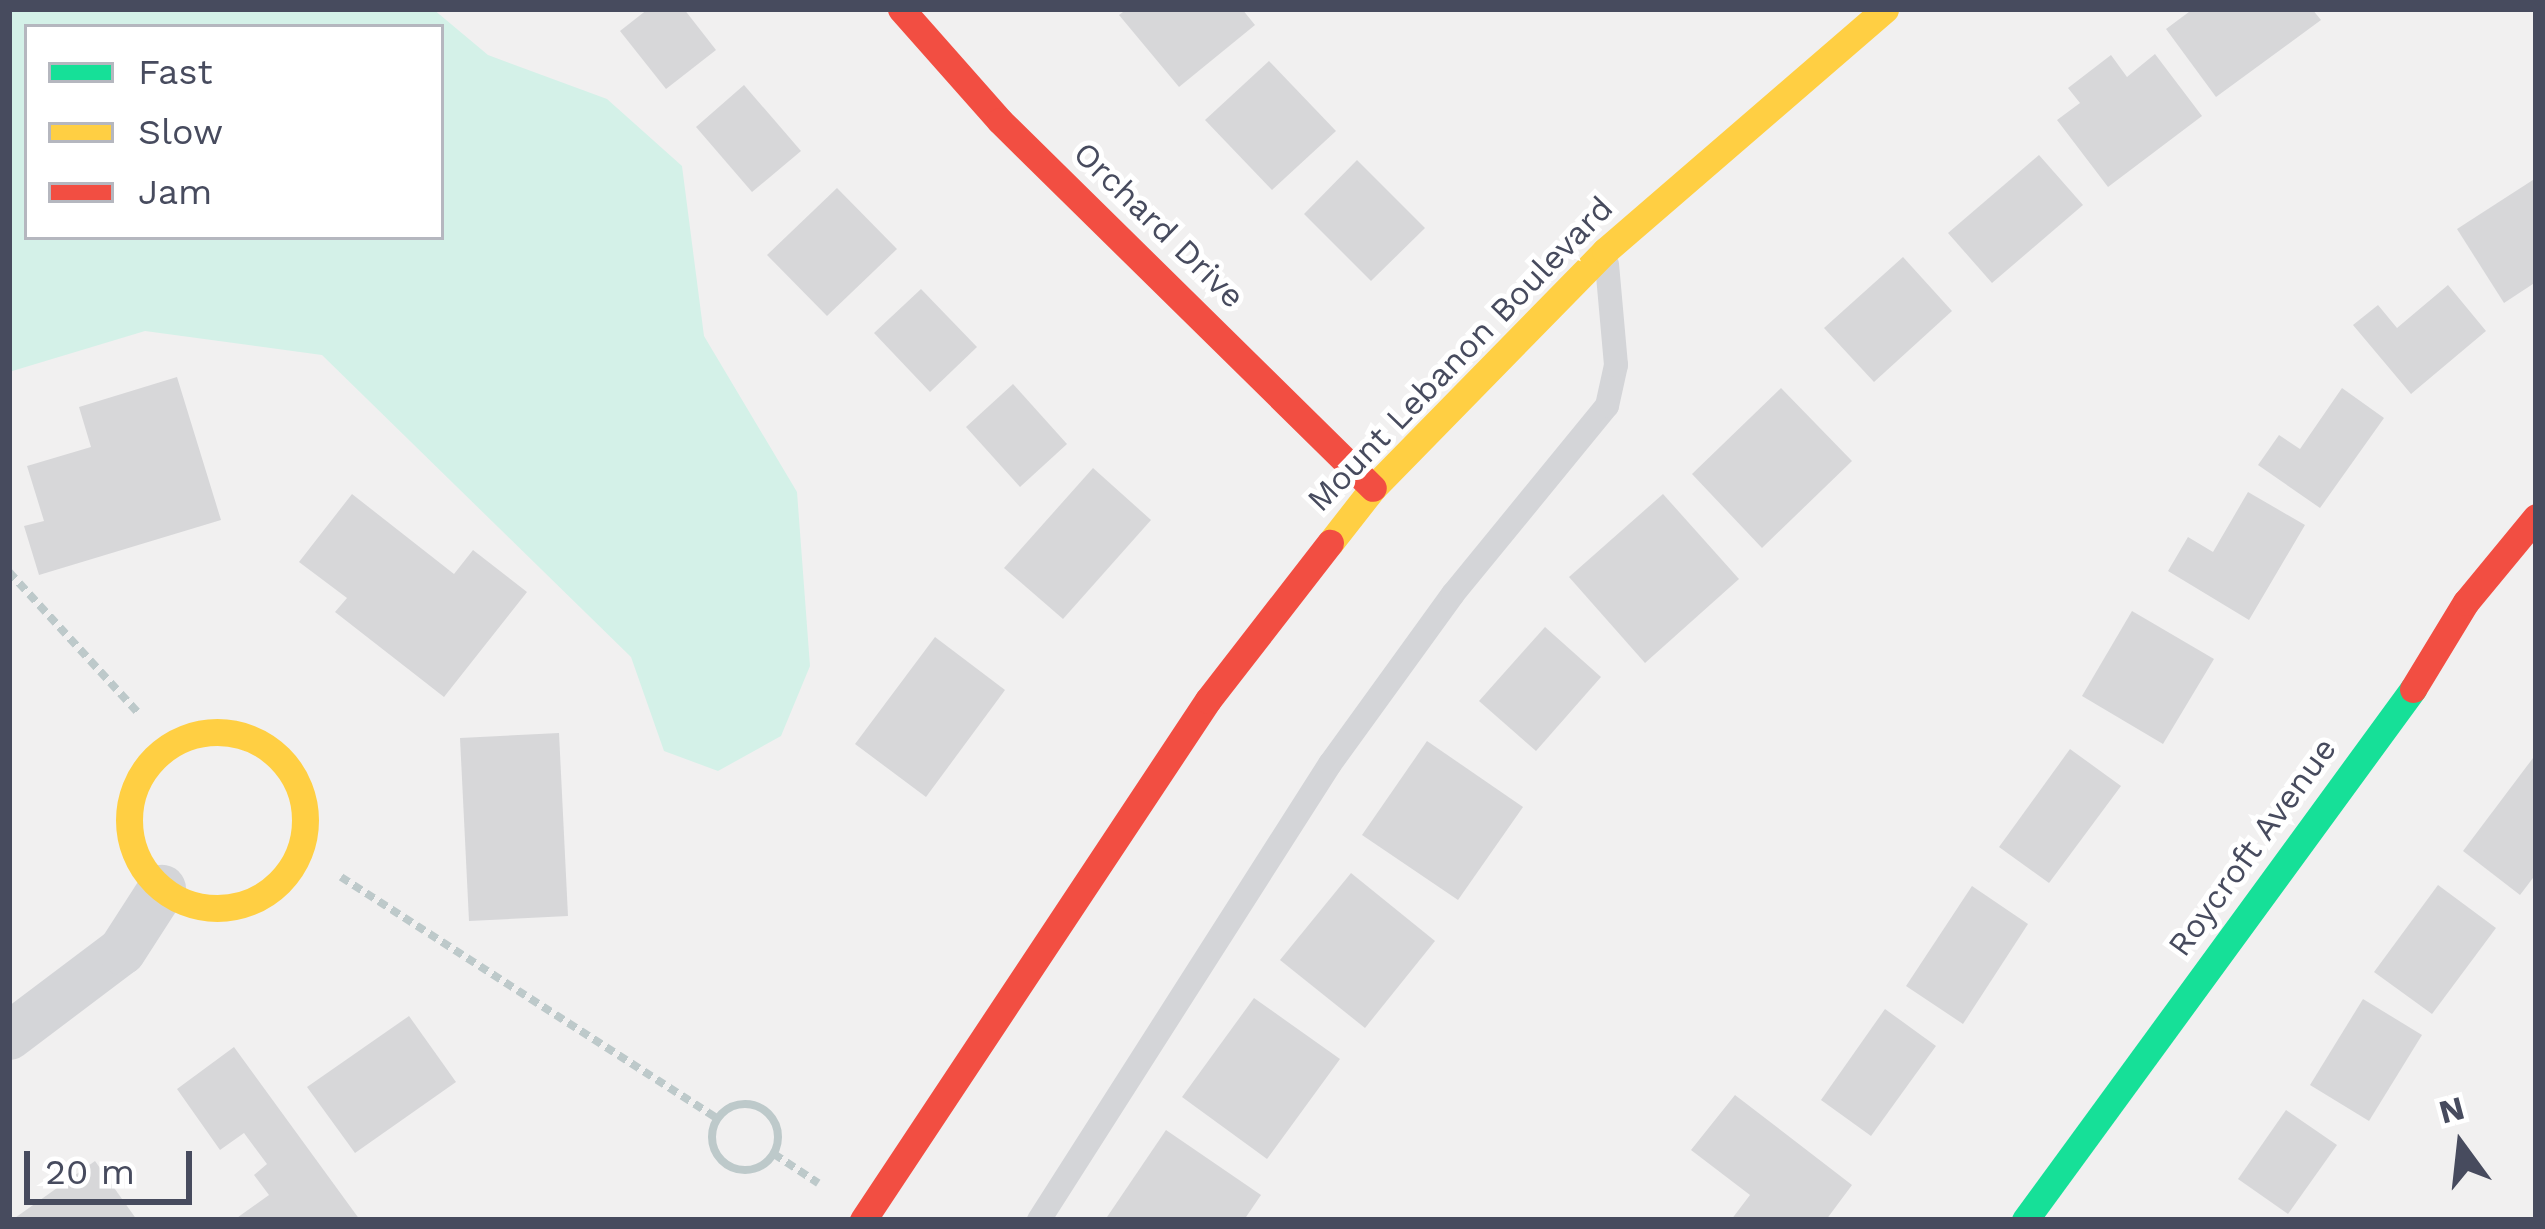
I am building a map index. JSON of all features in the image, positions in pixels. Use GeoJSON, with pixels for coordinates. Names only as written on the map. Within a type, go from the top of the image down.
{"type":"FeatureCollection","features":[{"type":"Feature","properties":{"kind":"street","name":"Orchard Drive"},"geometry":{"type":"LineString","coordinates":[[901,9],[1000,121],[1373,488]]}},
{"type":"Feature","properties":{"kind":"street","name":"Mount Lebanon Boulevard"},"geometry":{"type":"LineString","coordinates":[[863,1220],[1208,700],[1373,488],[1605,250],[1885,9]]}},
{"type":"Feature","properties":{"kind":"street","name":"Roycroft Avenue"},"geometry":{"type":"LineString","coordinates":[[2025,1220],[2414,687],[2465,602],[2536,517]]}},
{"type":"Feature","properties":{"kind":"street"},"geometry":{"type":"LineString","coordinates":[[220,732],[272,751],[302,796],[306,824],[287,875],[240,905],[213,908],[162,889],[132,844],[132,803],[147,766],[167,747],[220,732]]}},
{"type":"Feature","properties":{"kind":"street"},"geometry":{"type":"LineString","coordinates":[[9,1036],[122,951],[162,889]]}},
{"type":"Feature","properties":{"kind":"lane"},"geometry":{"type":"LineString","coordinates":[[1039,1220],[1330,764],[1453,594],[1607,406],[1616,322],[1605,250]]}},
{"type":"Feature","properties":{"kind":"path"},"geometry":{"type":"LineString","coordinates":[[9,572],[138,713]]}},
{"type":"Feature","properties":{"kind":"path"},"geometry":{"type":"LineString","coordinates":[[341,877],[717,1118]]}},
{"type":"Feature","properties":{"kind":"path"},"geometry":{"type":"LineString","coordinates":[[736,1105],[768,1112],[778,1132],[774,1154],[758,1168],[727,1165],[712,1138],[717,1118],[736,1105]]}},
{"type":"Feature","properties":{"kind":"path"},"geometry":{"type":"LineString","coordinates":[[774,1154],[819,1184]]}},
{"type":"Feature","properties":{"kind":"green space"},"geometry":{"type":"Polygon","coordinates":[[[9,9],[433,9],[488,55],[607,99],[682,166],[704,336],[797,492],[810,666],[781,736],[718,771],[664,751],[631,657],[322,355],[145,331],[9,372],[9,9]]]}},
{"type":"Feature","properties":{"kind":"building"},"geometry":{"type":"Polygon","coordinates":[[[648,9],[684,9],[716,50],[666,89],[620,31],[648,9]]]}},
{"type":"Feature","properties":{"kind":"building"},"geometry":{"type":"Polygon","coordinates":[[[1127,9],[1242,9],[1255,25],[1179,87],[1119,15],[1127,9]]]}},
{"type":"Feature","properties":{"kind":"building"},"geometry":{"type":"Polygon","coordinates":[[[2193,9],[2312,9],[2321,20],[2216,97],[2166,29],[2193,9]]]}},
{"type":"Feature","properties":{"kind":"building"},"geometry":{"type":"Polygon","coordinates":[[[2155,54],[2202,116],[2108,187],[2057,120],[2080,103],[2068,88],[2111,55],[2127,77],[2155,54]]]}},
{"type":"Feature","properties":{"kind":"building"},"geometry":{"type":"Polygon","coordinates":[[[1269,61],[1336,131],[1272,190],[1205,120],[1269,61]]]}},
{"type":"Feature","properties":{"kind":"building"},"geometry":{"type":"Polygon","coordinates":[[[744,85],[801,151],[752,192],[696,127],[744,85]]]}},
{"type":"Feature","properties":{"kind":"building"},"geometry":{"type":"Polygon","coordinates":[[[2039,155],[2083,205],[1992,283],[1948,233],[2039,155]]]}},
{"type":"Feature","properties":{"kind":"building"},"geometry":{"type":"Polygon","coordinates":[[[1357,160],[1425,228],[1371,281],[1304,214],[1357,160]]]}},
{"type":"Feature","properties":{"kind":"building"},"geometry":{"type":"Polygon","coordinates":[[[2536,178],[2536,282],[2504,303],[2457,229],[2536,178]]]}},
{"type":"Feature","properties":{"kind":"building"},"geometry":{"type":"Polygon","coordinates":[[[837,188],[897,249],[827,316],[767,255],[837,188]]]}},
{"type":"Feature","properties":{"kind":"building"},"geometry":{"type":"Polygon","coordinates":[[[1903,257],[1952,311],[1874,382],[1824,328],[1903,257]]]}},
{"type":"Feature","properties":{"kind":"building"},"geometry":{"type":"Polygon","coordinates":[[[2448,285],[2486,331],[2411,394],[2353,325],[2378,305],[2397,328],[2448,285]]]}},
{"type":"Feature","properties":{"kind":"building"},"geometry":{"type":"Polygon","coordinates":[[[921,289],[977,347],[930,392],[874,333],[921,289]]]}},
{"type":"Feature","properties":{"kind":"building"},"geometry":{"type":"Polygon","coordinates":[[[177,377],[221,520],[39,575],[24,526],[44,521],[27,466],[91,447],[79,407],[177,377]]]}},
{"type":"Feature","properties":{"kind":"building"},"geometry":{"type":"Polygon","coordinates":[[[1013,384],[1067,444],[1020,487],[966,427],[1013,384]]]}},
{"type":"Feature","properties":{"kind":"building"},"geometry":{"type":"Polygon","coordinates":[[[1781,388],[1852,461],[1762,548],[1692,474],[1781,388]]]}},
{"type":"Feature","properties":{"kind":"building"},"geometry":{"type":"Polygon","coordinates":[[[2342,388],[2384,418],[2320,508],[2258,465],[2279,435],[2300,449],[2342,388]]]}},
{"type":"Feature","properties":{"kind":"building"},"geometry":{"type":"Polygon","coordinates":[[[1093,468],[1151,520],[1063,619],[1004,568],[1093,468]]]}},
{"type":"Feature","properties":{"kind":"building"},"geometry":{"type":"Polygon","coordinates":[[[2248,492],[2305,525],[2249,620],[2168,571],[2188,537],[2213,552],[2248,492]]]}},
{"type":"Feature","properties":{"kind":"building"},"geometry":{"type":"Polygon","coordinates":[[[352,494],[454,574],[473,550],[527,592],[444,697],[335,612],[347,598],[299,562],[352,494]]]}},
{"type":"Feature","properties":{"kind":"building"},"geometry":{"type":"Polygon","coordinates":[[[1663,494],[1739,579],[1645,663],[1569,577],[1663,494]]]}},
{"type":"Feature","properties":{"kind":"building"},"geometry":{"type":"Polygon","coordinates":[[[2132,611],[2214,659],[2163,744],[2082,696],[2132,611]]]}},
{"type":"Feature","properties":{"kind":"building"},"geometry":{"type":"Polygon","coordinates":[[[1545,627],[1601,677],[1536,751],[1479,701],[1545,627]]]}},
{"type":"Feature","properties":{"kind":"building"},"geometry":{"type":"Polygon","coordinates":[[[935,637],[1005,690],[926,797],[855,744],[935,637]]]}},
{"type":"Feature","properties":{"kind":"building"},"geometry":{"type":"Polygon","coordinates":[[[559,733],[568,916],[469,921],[460,738],[559,733]]]}},
{"type":"Feature","properties":{"kind":"building"},"geometry":{"type":"Polygon","coordinates":[[[1427,741],[1523,807],[1458,900],[1362,835],[1427,741]]]}},
{"type":"Feature","properties":{"kind":"building"},"geometry":{"type":"Polygon","coordinates":[[[2070,749],[2121,786],[2049,883],[1999,847],[2070,749]]]}},
{"type":"Feature","properties":{"kind":"building"},"geometry":{"type":"Polygon","coordinates":[[[2536,754],[2536,874],[2520,895],[2463,851],[2536,754]]]}},
{"type":"Feature","properties":{"kind":"building"},"geometry":{"type":"Polygon","coordinates":[[[1351,873],[1435,941],[1365,1028],[1280,960],[1351,873]]]}},
{"type":"Feature","properties":{"kind":"building"},"geometry":{"type":"Polygon","coordinates":[[[2438,885],[2496,928],[2432,1014],[2374,972],[2438,885]]]}},
{"type":"Feature","properties":{"kind":"building"},"geometry":{"type":"Polygon","coordinates":[[[1972,886],[2028,924],[1963,1024],[1906,986],[1972,886]]]}},
{"type":"Feature","properties":{"kind":"building"},"geometry":{"type":"Polygon","coordinates":[[[1254,998],[1340,1059],[1267,1159],[1182,1097],[1254,998]]]}},
{"type":"Feature","properties":{"kind":"building"},"geometry":{"type":"Polygon","coordinates":[[[2363,999],[2422,1035],[2369,1121],[2310,1085],[2363,999]]]}},
{"type":"Feature","properties":{"kind":"building"},"geometry":{"type":"Polygon","coordinates":[[[1885,1009],[1936,1046],[1871,1136],[1821,1100],[1885,1009]]]}},
{"type":"Feature","properties":{"kind":"building"},"geometry":{"type":"Polygon","coordinates":[[[409,1016],[456,1082],[355,1153],[307,1087],[409,1016]]]}},
{"type":"Feature","properties":{"kind":"building"},"geometry":{"type":"Polygon","coordinates":[[[234,1047],[360,1220],[234,1220],[269,1195],[254,1175],[267,1164],[244,1133],[220,1150],[177,1089],[234,1047]]]}},
{"type":"Feature","properties":{"kind":"building"},"geometry":{"type":"Polygon","coordinates":[[[1735,1095],[1852,1185],[1826,1220],[1731,1220],[1750,1195],[1691,1150],[1735,1095]]]}},
{"type":"Feature","properties":{"kind":"building"},"geometry":{"type":"Polygon","coordinates":[[[2286,1110],[2337,1145],[2288,1214],[2238,1179],[2286,1110]]]}},
{"type":"Feature","properties":{"kind":"building"},"geometry":{"type":"Polygon","coordinates":[[[1166,1130],[1261,1195],[1244,1220],[1105,1220],[1166,1130]]]}},
{"type":"Feature","properties":{"kind":"building"},"geometry":{"type":"Polygon","coordinates":[[[95,1161],[137,1220],[12,1220],[95,1161]]]}},
{"type":"Feature","properties":{"kind":"traffic: fast"},"geometry":{"type":"LineString","coordinates":[[2025,1220],[2413,689]]}},
{"type":"Feature","properties":{"kind":"traffic: slow"},"geometry":{"type":"LineString","coordinates":[[1330,543],[1373,488],[1605,251],[1885,9]]}},
{"type":"Feature","properties":{"kind":"traffic: slow"},"geometry":{"type":"LineString","coordinates":[[217,732],[251,739],[279,758],[298,786],[305,820],[298,854],[279,882],[251,901],[217,908],[183,901],[155,882],[136,854],[129,820],[136,786],[155,758],[183,739],[217,732]]}},
{"type":"Feature","properties":{"kind":"traffic: jam"},"geometry":{"type":"LineString","coordinates":[[901,9],[1000,121],[1373,488]]}},
{"type":"Feature","properties":{"kind":"traffic: jam"},"geometry":{"type":"LineString","coordinates":[[2413,689],[2466,602],[2536,517]]}},
{"type":"Feature","properties":{"kind":"traffic: jam"},"geometry":{"type":"LineString","coordinates":[[863,1220],[1208,700],[1330,543]]}}]}
